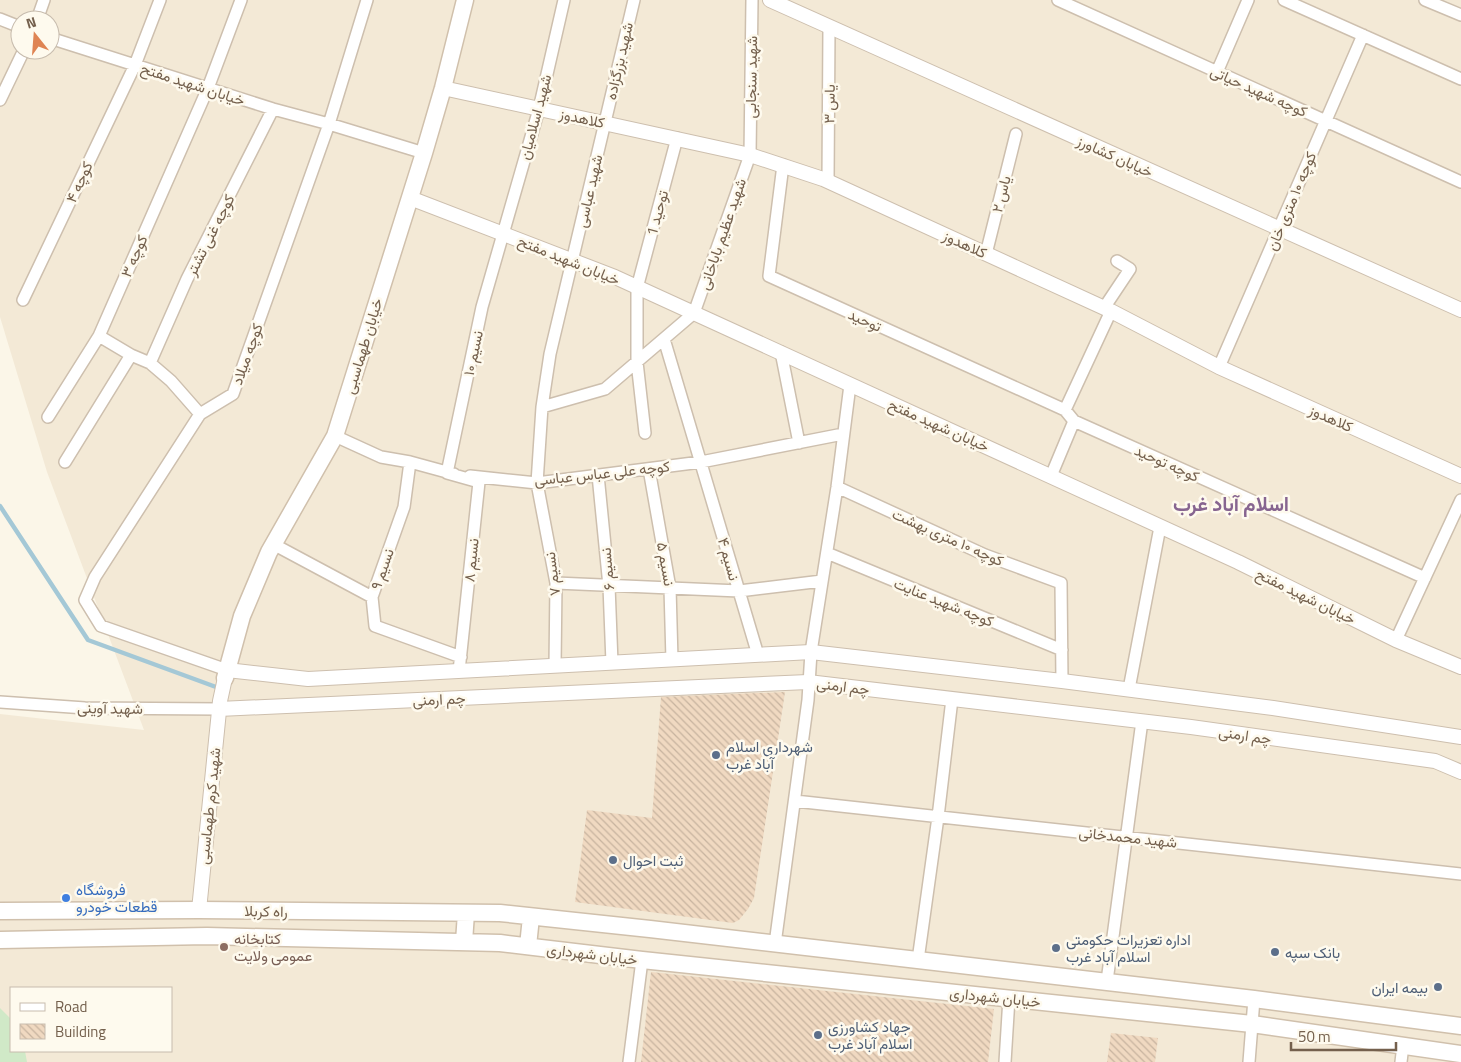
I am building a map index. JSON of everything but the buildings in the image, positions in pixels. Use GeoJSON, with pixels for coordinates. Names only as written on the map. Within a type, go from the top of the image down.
{"type":"FeatureCollection","features":[{"type":"Feature","properties":{"kind":"main road","name":"خیابان طهماسبی"},"geometry":{"type":"LineString","coordinates":[[226,674],[242,616],[273,544],[335,436],[424,153],[443,88],[465,0]]}},
{"type":"Feature","properties":{"kind":"main road","name":"راه کربلا"},"geometry":{"type":"LineString","coordinates":[[0,910],[500,913],[531,917]]}},
{"type":"Feature","properties":{"kind":"main road"},"geometry":{"type":"LineString","coordinates":[[464,942],[466,913]]}},
{"type":"Feature","properties":{"kind":"main road","name":"خیابان شهرداری"},"geometry":{"type":"LineString","coordinates":[[531,917],[1254,999],[1461,1026]]}},
{"type":"Feature","properties":{"kind":"main road"},"geometry":{"type":"LineString","coordinates":[[528,946],[531,917]]}},
{"type":"Feature","properties":{"kind":"main road","name":"راه کربلا"},"geometry":{"type":"LineString","coordinates":[[0,940],[207,936],[464,942],[528,946]]}},
{"type":"Feature","properties":{"kind":"main road","name":"خیابان شهرداری"},"geometry":{"type":"LineString","coordinates":[[528,946],[642,960],[1252,1024],[1461,1054]]}},
{"type":"Feature","properties":{"kind":"street","name":"کوچه ۴"},"geometry":{"type":"LineString","coordinates":[[23,300],[135,65],[160,0]]}},
{"type":"Feature","properties":{"kind":"street","name":"کوچه ۳"},"geometry":{"type":"LineString","coordinates":[[48,417],[99,336],[208,88],[241,0]]}},
{"type":"Feature","properties":{"kind":"street","name":"کوچه میلاد"},"geometry":{"type":"LineString","coordinates":[[226,674],[101,626],[85,600],[95,577],[200,414],[233,394],[329,124],[368,0]]}},
{"type":"Feature","properties":{"kind":"street","name":"شهید اسلامیان"},"geometry":{"type":"LineString","coordinates":[[504,233],[539,109],[564,0]]}},
{"type":"Feature","properties":{"kind":"street","name":"شهید بزرگزاده"},"geometry":{"type":"LineString","coordinates":[[605,122],[634,0]]}},
{"type":"Feature","properties":{"kind":"street","name":"شهید سنجابی"},"geometry":{"type":"LineString","coordinates":[[750,155],[752,0]]}},
{"type":"Feature","properties":{"kind":"street","name":"خیابان کشاورز"},"geometry":{"type":"LineString","coordinates":[[770,0],[1279,230],[1461,310]]}},
{"type":"Feature","properties":{"kind":"street","name":"کوچه شهید حیاتی"},"geometry":{"type":"LineString","coordinates":[[1058,0],[1461,182]]}},
{"type":"Feature","properties":{"kind":"street"},"geometry":{"type":"LineString","coordinates":[[1217,72],[1248,0]]}},
{"type":"Feature","properties":{"kind":"street"},"geometry":{"type":"LineString","coordinates":[[1284,0],[1461,79]]}},
{"type":"Feature","properties":{"kind":"street"},"geometry":{"type":"LineString","coordinates":[[1425,0],[1461,15]]}},
{"type":"Feature","properties":{"kind":"street","name":"یاس ۳"},"geometry":{"type":"LineString","coordinates":[[828,181],[830,28]]}},
{"type":"Feature","properties":{"kind":"street","name":"کوچه ۱۰ متری خان"},"geometry":{"type":"LineString","coordinates":[[1219,367],[1363,35]]}},
{"type":"Feature","properties":{"kind":"street","name":"خیابان شهید مفتح"},"geometry":{"type":"LineString","coordinates":[[60,41],[273,109],[424,153]]}},
{"type":"Feature","properties":{"kind":"street"},"geometry":{"type":"LineString","coordinates":[[0,100],[19,60]]}},
{"type":"Feature","properties":{"kind":"street","name":"کلاهدوز"},"geometry":{"type":"LineString","coordinates":[[443,88],[750,155],[828,181],[1107,309],[1219,367],[1461,476]]}},
{"type":"Feature","properties":{"kind":"street","name":"کوچه غنی تشتر"},"geometry":{"type":"LineString","coordinates":[[150,363],[187,280],[273,109]]}},
{"type":"Feature","properties":{"kind":"street","name":"شهید عباسی"},"geometry":{"type":"LineString","coordinates":[[542,407],[550,354],[605,122]]}},
{"type":"Feature","properties":{"kind":"street","name":"یاس ۲"},"geometry":{"type":"LineString","coordinates":[[986,254],[1016,134]]}},
{"type":"Feature","properties":{"kind":"street","name":"توحید 1"},"geometry":{"type":"LineString","coordinates":[[645,432],[637,362],[637,288],[678,138]]}},
{"type":"Feature","properties":{"kind":"street","name":"شهید عظیم باباخانی"},"geometry":{"type":"LineString","coordinates":[[694,313],[750,155]]}},
{"type":"Feature","properties":{"kind":"street","name":"توحید"},"geometry":{"type":"LineString","coordinates":[[783,165],[769,276],[1065,410]]}},
{"type":"Feature","properties":{"kind":"street","name":"خیابان شهید مفتح"},"geometry":{"type":"LineString","coordinates":[[410,198],[573,260],[694,313],[1238,562],[1396,640],[1461,667]]}},
{"type":"Feature","properties":{"kind":"street","name":"نسیم ۱۰"},"geometry":{"type":"LineString","coordinates":[[447,473],[482,307],[504,233]]}},
{"type":"Feature","properties":{"kind":"street"},"geometry":{"type":"LineString","coordinates":[[1052,476],[1074,421],[1065,410],[1107,309],[1130,269],[1118,261]]}},
{"type":"Feature","properties":{"kind":"street"},"geometry":{"type":"LineString","coordinates":[[542,407],[606,389],[694,313]]}},
{"type":"Feature","properties":{"kind":"street"},"geometry":{"type":"LineString","coordinates":[[99,336],[130,355],[150,363],[172,381],[200,414]]}},
{"type":"Feature","properties":{"kind":"street","name":"نسیم ۴"},"geometry":{"type":"LineString","coordinates":[[664,339],[758,655]]}},
{"type":"Feature","properties":{"kind":"street"},"geometry":{"type":"LineString","coordinates":[[781,352],[798,443]]}},
{"type":"Feature","properties":{"kind":"street"},"geometry":{"type":"LineString","coordinates":[[65,462],[130,355]]}},
{"type":"Feature","properties":{"kind":"street"},"geometry":{"type":"LineString","coordinates":[[775,944],[808,700],[811,652],[837,487],[850,385]]}},
{"type":"Feature","properties":{"kind":"street","name":"نسیم ۷"},"geometry":{"type":"LineString","coordinates":[[542,407],[537,483],[556,583],[555,666]]}},
{"type":"Feature","properties":{"kind":"street","name":"کوچه توحید"},"geometry":{"type":"LineString","coordinates":[[1074,421],[1425,578]]}},
{"type":"Feature","properties":{"kind":"street","name":"کوچه علی عباس عباسی"},"geometry":{"type":"LineString","coordinates":[[335,436],[381,457],[410,462],[447,473],[537,483],[701,462],[843,434]]}},
{"type":"Feature","properties":{"kind":"street","name":"نسیم ۹"},"geometry":{"type":"LineString","coordinates":[[273,544],[372,597],[404,507],[410,462]]}},
{"type":"Feature","properties":{"kind":"street","name":"نسیم ۵"},"geometry":{"type":"LineString","coordinates":[[649,469],[670,588],[672,660]]}},
{"type":"Feature","properties":{"kind":"street","name":"نسیم ۸"},"geometry":{"type":"LineString","coordinates":[[447,473],[479,482],[460,664]]}},
{"type":"Feature","properties":{"kind":"street","name":"نسیم ۶"},"geometry":{"type":"LineString","coordinates":[[598,475],[608,586],[612,663]]}},
{"type":"Feature","properties":{"kind":"street","name":"کوچه ۱۰ متری بهشت"},"geometry":{"type":"LineString","coordinates":[[837,487],[985,555],[1061,583],[1062,650]]}},
{"type":"Feature","properties":{"kind":"street"},"geometry":{"type":"LineString","coordinates":[[1396,640],[1461,500]]}},
{"type":"Feature","properties":{"kind":"street"},"geometry":{"type":"LineString","coordinates":[[1129,690],[1160,527]]}},
{"type":"Feature","properties":{"kind":"street","name":"کوچه شهید عنایت"},"geometry":{"type":"LineString","coordinates":[[826,553],[1062,650]]}},
{"type":"Feature","properties":{"kind":"street"},"geometry":{"type":"LineString","coordinates":[[556,583],[738,590],[822,581]]}},
{"type":"Feature","properties":{"kind":"street"},"geometry":{"type":"LineString","coordinates":[[372,597],[375,626],[460,664]]}},
{"type":"Feature","properties":{"kind":"street"},"geometry":{"type":"LineString","coordinates":[[1062,650],[1062,680]]}},
{"type":"Feature","properties":{"kind":"street","name":"چم ارمنی"},"geometry":{"type":"LineString","coordinates":[[226,674],[308,679],[460,664],[555,666],[811,652],[1062,680],[1273,708],[1461,737]]}},
{"type":"Feature","properties":{"kind":"street","name":"شهید کرم طهماسبی"},"geometry":{"type":"LineString","coordinates":[[198,910],[220,705],[226,674]]}},
{"type":"Feature","properties":{"kind":"street","name":"چم ارمنی"},"geometry":{"type":"LineString","coordinates":[[220,705],[808,682],[1142,721],[1435,761],[1461,772]]}},
{"type":"Feature","properties":{"kind":"street"},"geometry":{"type":"LineString","coordinates":[[918,960],[952,699]]}},
{"type":"Feature","properties":{"kind":"street","name":"شهید آوینی"},"geometry":{"type":"LineString","coordinates":[[0,702],[84,708],[220,705]]}},
{"type":"Feature","properties":{"kind":"street"},"geometry":{"type":"LineString","coordinates":[[1107,982],[1142,721]]}},
{"type":"Feature","properties":{"kind":"street","name":"شهید محمدخانی"},"geometry":{"type":"LineString","coordinates":[[795,801],[1461,874]]}},
{"type":"Feature","properties":{"kind":"street"},"geometry":{"type":"LineString","coordinates":[[629,1062],[642,960]]}},
{"type":"Feature","properties":{"kind":"street"},"geometry":{"type":"LineString","coordinates":[[1005,1062],[1009,998]]}},
{"type":"Feature","properties":{"kind":"street"},"geometry":{"type":"LineString","coordinates":[[1249,1062],[1254,999]]}},
{"type":"Feature","properties":{"kind":"street"},"geometry":{"type":"LineString","coordinates":[[1401,1062],[1403,1045]]}},
{"type":"Feature","properties":{"kind":"shaded area"},"geometry":{"type":"Polygon","coordinates":[[[0,0],[1461,0],[1461,1062],[0,1062],[0,714],[144,730],[47,472],[0,317],[0,0]]]}},
{"type":"Feature","properties":{"kind":"green space"},"geometry":{"type":"Polygon","coordinates":[[[0,1008],[10,1018],[10,1052],[25,1052],[27,1062],[0,1062],[0,1008]]]}},
{"type":"Feature","properties":{"kind":"waterway"},"geometry":{"type":"LineString","coordinates":[[0,506],[88,640],[216,687]]}},
{"type":"Feature","properties":{"kind":"place","name":"شهرداری اسلام آباد غرب"},"geometry":{"type":"Point","coordinates":[716,755]}},
{"type":"Feature","properties":{"kind":"place","name":"ثبت احوال"},"geometry":{"type":"Point","coordinates":[613,860]}},
{"type":"Feature","properties":{"kind":"place","name":"فروشگاه قطعات خودرو"},"geometry":{"type":"Point","coordinates":[66,898]}},
{"type":"Feature","properties":{"kind":"place","name":"کتابخانه عمومی ولایت"},"geometry":{"type":"Point","coordinates":[224,947]}},
{"type":"Feature","properties":{"kind":"place","name":"اداره تعزیرات حکومتی اسلام آباد غرب"},"geometry":{"type":"Point","coordinates":[1056,948]}},
{"type":"Feature","properties":{"kind":"place","name":"بانک سپه"},"geometry":{"type":"Point","coordinates":[1275,952]}},
{"type":"Feature","properties":{"kind":"place","name":"بیمه ایران"},"geometry":{"type":"Point","coordinates":[1438,987]}},
{"type":"Feature","properties":{"kind":"place","name":"جهاد کشاورزی اسلام آباد غرب"},"geometry":{"type":"Point","coordinates":[818,1035]}},
{"type":"Feature","properties":{"kind":"district","name":"اسلام آباد غرب"},"geometry":{"type":"Point","coordinates":[1231,503]}}]}
